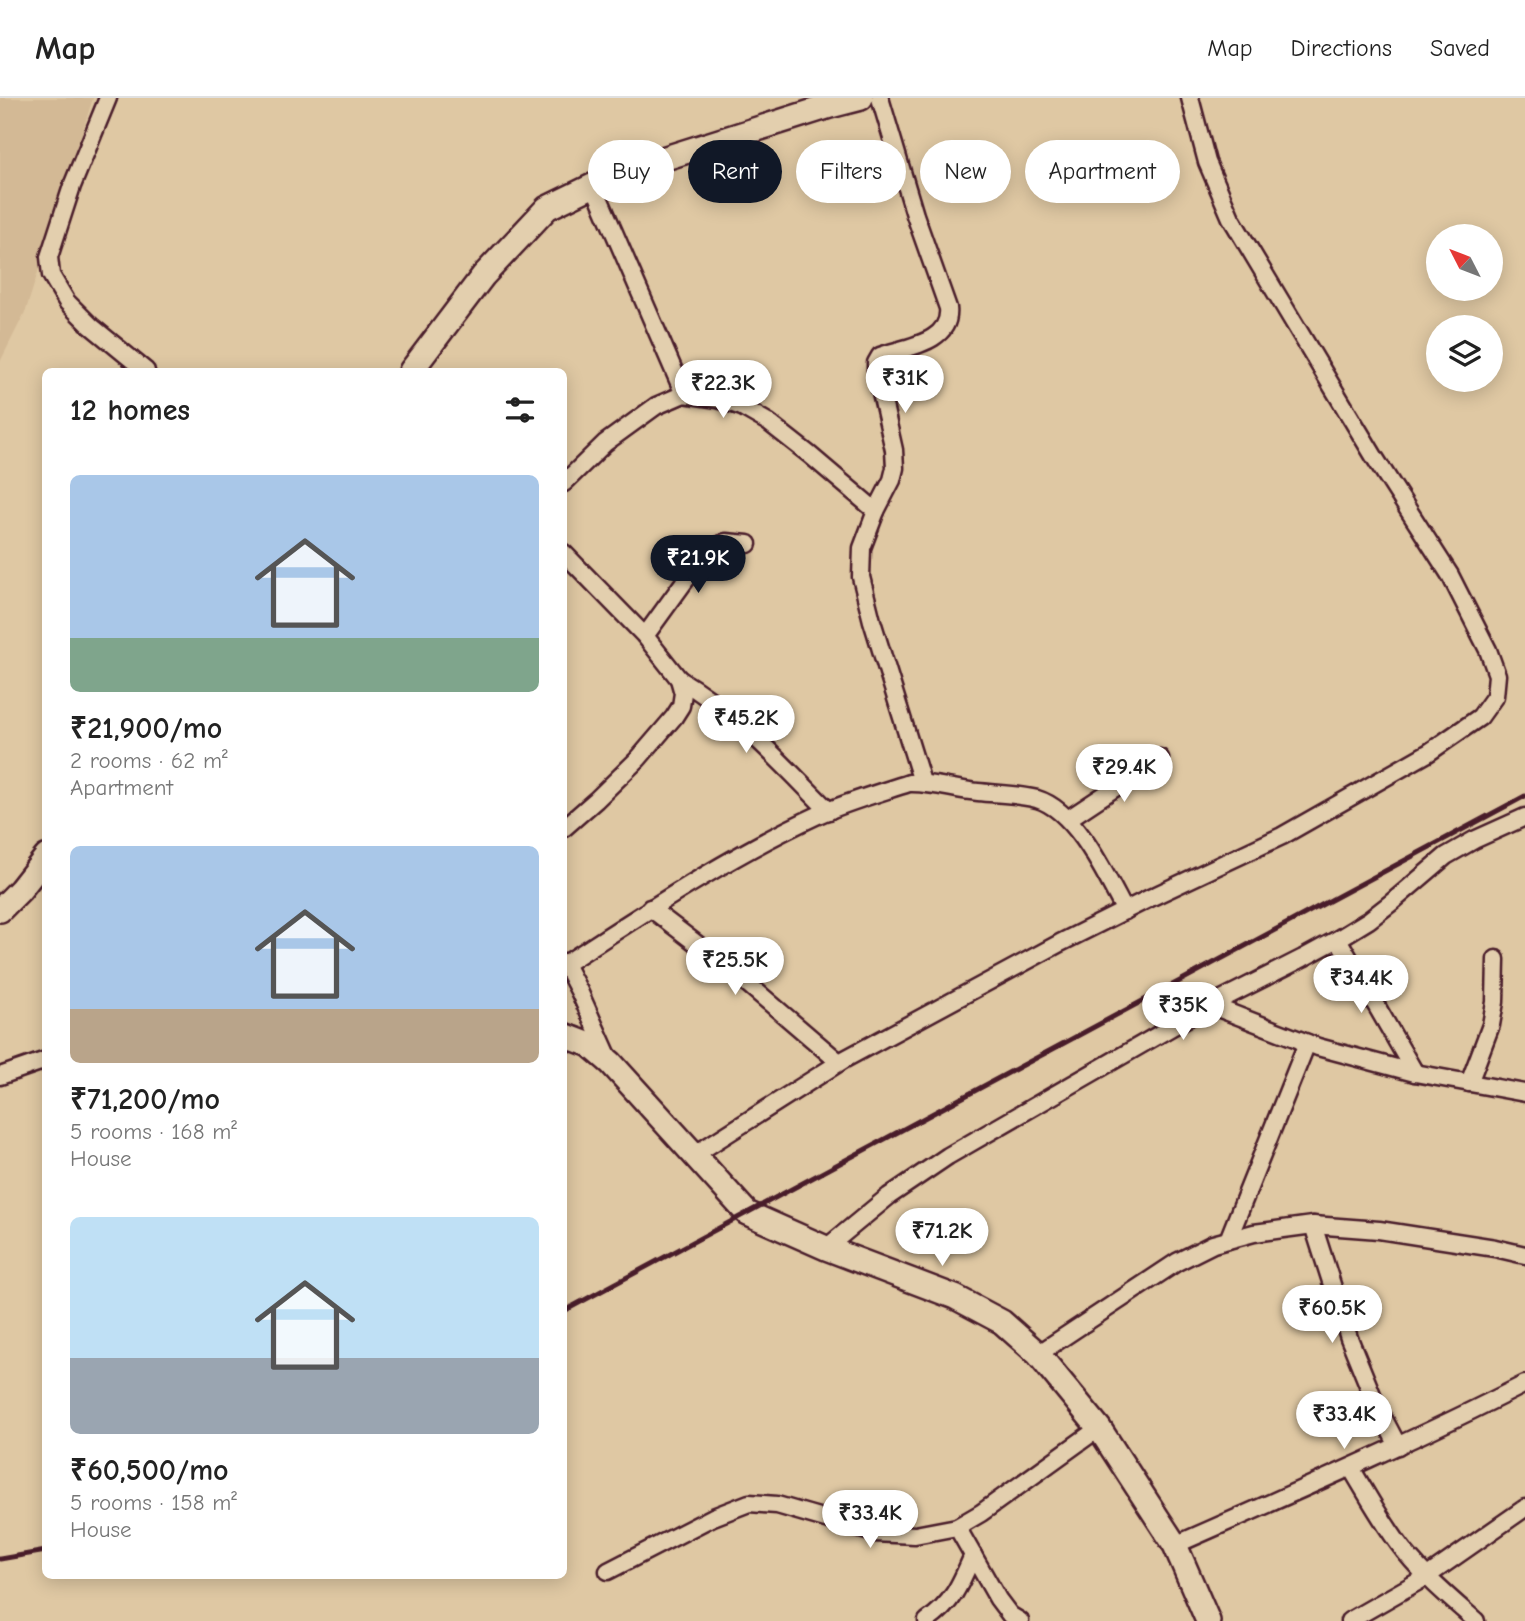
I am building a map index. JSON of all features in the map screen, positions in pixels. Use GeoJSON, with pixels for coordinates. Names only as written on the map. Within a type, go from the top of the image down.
{"type":"FeatureCollection","features":[{"type":"Feature","properties":{"kind":"street"},"geometry":{"type":"LineString","coordinates":[[108,98],[72,186],[49,257],[51,275],[67,302],[90,326],[142,368]]}},
{"type":"Feature","properties":{"kind":"street"},"geometry":{"type":"LineString","coordinates":[[674,155],[861,98]]}},
{"type":"Feature","properties":{"kind":"street"},"geometry":{"type":"LineString","coordinates":[[880,98],[949,317],[940,333],[880,356],[876,363],[894,450],[895,468],[862,548],[861,578],[872,621],[922,782]]}},
{"type":"Feature","properties":{"kind":"street"},"geometry":{"type":"LineString","coordinates":[[694,1155],[839,1062],[1048,950],[1282,836],[1428,753],[1480,717],[1495,696],[1497,675],[1488,650],[1450,575],[1375,458],[1231,218],[1207,162],[1190,98]]}},
{"type":"Feature","properties":{"kind":"street"},"geometry":{"type":"LineString","coordinates":[[413,368],[483,276],[547,208],[588,189]]}},
{"type":"Feature","properties":{"kind":"street"},"geometry":{"type":"LineString","coordinates":[[601,203],[684,394]]}},
{"type":"Feature","properties":{"kind":"street"},"geometry":{"type":"LineString","coordinates":[[567,480],[605,443],[656,406],[684,394],[718,399],[742,407],[768,422],[876,511]]}},
{"type":"Feature","properties":{"kind":"street"},"geometry":{"type":"LineString","coordinates":[[645,636],[687,578],[712,549],[726,542],[748,544]]}},
{"type":"Feature","properties":{"kind":"street"},"geometry":{"type":"LineString","coordinates":[[567,561],[645,636],[679,679],[709,698],[743,726],[830,811]]}},
{"type":"Feature","properties":{"kind":"street"},"geometry":{"type":"LineString","coordinates":[[567,825],[638,758],[674,717],[681,706],[683,693],[679,679]]}},
{"type":"Feature","properties":{"kind":"street"},"geometry":{"type":"LineString","coordinates":[[1068,819],[1160,758]]}},
{"type":"Feature","properties":{"kind":"street"},"geometry":{"type":"LineString","coordinates":[[567,961],[735,858],[820,814],[909,783],[922,782],[1016,795],[1038,799],[1053,806],[1068,819],[1088,846],[1125,911]]}},
{"type":"Feature","properties":{"kind":"street"},"geometry":{"type":"LineString","coordinates":[[826,1248],[890,1196],[948,1156],[1210,1005],[1338,939],[1384,908],[1446,856],[1525,817]]}},
{"type":"Feature","properties":{"kind":"street"},"geometry":{"type":"LineString","coordinates":[[0,910],[42,862]]}},
{"type":"Feature","properties":{"kind":"street"},"geometry":{"type":"LineString","coordinates":[[650,908],[735,973],[839,1062]]}},
{"type":"Feature","properties":{"kind":"street"},"geometry":{"type":"LineString","coordinates":[[1338,939],[1415,1073]]}},
{"type":"Feature","properties":{"kind":"street"},"geometry":{"type":"LineString","coordinates":[[1469,1083],[1491,1025],[1495,1002],[1496,958]]}},
{"type":"Feature","properties":{"kind":"street"},"geometry":{"type":"LineString","coordinates":[[567,969],[611,1062]]}},
{"type":"Feature","properties":{"kind":"street"},"geometry":{"type":"LineString","coordinates":[[1210,1005],[1307,1043],[1415,1073],[1525,1093]]}},
{"type":"Feature","properties":{"kind":"street"},"geometry":{"type":"LineString","coordinates":[[567,1036],[590,1045],[611,1062],[747,1213],[826,1248],[954,1297],[1002,1322],[1038,1354],[1099,1428],[1175,1545],[1208,1621]]}},
{"type":"Feature","properties":{"kind":"street"},"geometry":{"type":"LineString","coordinates":[[1228,1240],[1307,1043]]}},
{"type":"Feature","properties":{"kind":"street"},"geometry":{"type":"LineString","coordinates":[[0,1076],[42,1061]]}},
{"type":"Feature","properties":{"kind":"street"},"geometry":{"type":"LineString","coordinates":[[1038,1354],[1177,1262],[1213,1244],[1254,1233],[1313,1225],[1379,1230],[1525,1255]]}},
{"type":"Feature","properties":{"kind":"street"},"geometry":{"type":"LineString","coordinates":[[1313,1225],[1349,1338],[1375,1402],[1398,1446]]}},
{"type":"Feature","properties":{"kind":"street"},"geometry":{"type":"LineString","coordinates":[[1175,1545],[1351,1468],[1525,1384]]}},
{"type":"Feature","properties":{"kind":"street"},"geometry":{"type":"LineString","coordinates":[[608,1571],[713,1517],[749,1503],[777,1505],[874,1532],[915,1535],[957,1527],[981,1513],[1099,1428]]}},
{"type":"Feature","properties":{"kind":"street"},"geometry":{"type":"LineString","coordinates":[[1351,1468],[1386,1527],[1404,1551],[1426,1577],[1476,1621]]}},
{"type":"Feature","properties":{"kind":"street"},"geometry":{"type":"LineString","coordinates":[[1349,1621],[1426,1577],[1525,1508]]}},
{"type":"Feature","properties":{"kind":"street"},"geometry":{"type":"LineString","coordinates":[[957,1527],[998,1599],[1010,1615],[1020,1621]]}},
{"type":"Feature","properties":{"kind":"street"},"geometry":{"type":"LineString","coordinates":[[927,1621],[951,1600],[973,1555]]}},
{"type":"Feature","properties":{"kind":"shaded area"},"geometry":{"type":"Polygon","coordinates":[[[0,98],[93,98],[26,310],[0,362],[0,98]]]}},
{"type":"Feature","properties":{"kind":"railway"},"geometry":{"type":"LineString","coordinates":[[567,1309],[1525,796]]}},
{"type":"Feature","properties":{"kind":"railway"},"geometry":{"type":"LineString","coordinates":[[0,1559],[42,1552]]}}]}
